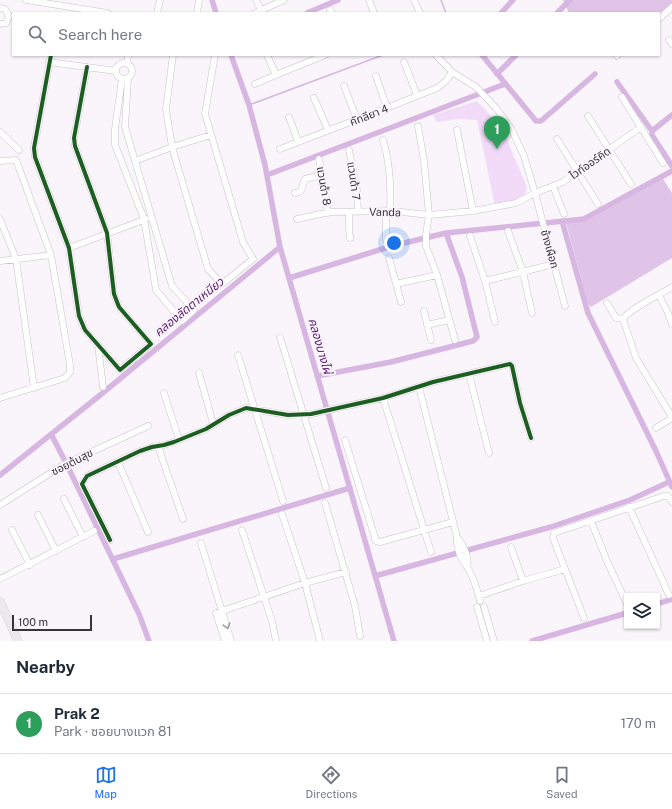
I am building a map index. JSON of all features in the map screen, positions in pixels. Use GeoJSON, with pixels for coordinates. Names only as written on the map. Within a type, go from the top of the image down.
{"type":"FeatureCollection","features":[{"type":"Feature","properties":{"kind":"main road"},"geometry":{"type":"LineString","coordinates":[[0,601],[18,641]]}},
{"type":"Feature","properties":{"kind":"street"},"geometry":{"type":"LineString","coordinates":[[26,0],[101,12]]}},
{"type":"Feature","properties":{"kind":"street"},"geometry":{"type":"LineString","coordinates":[[74,0],[74,8]]}},
{"type":"Feature","properties":{"kind":"street"},"geometry":{"type":"LineString","coordinates":[[157,12],[160,0]]}},
{"type":"Feature","properties":{"kind":"street"},"geometry":{"type":"LineString","coordinates":[[197,12],[199,0]]}},
{"type":"Feature","properties":{"kind":"street"},"geometry":{"type":"LineString","coordinates":[[256,0],[258,12],[284,0]]}},
{"type":"Feature","properties":{"kind":"street"},"geometry":{"type":"LineString","coordinates":[[369,0],[374,12]]}},
{"type":"Feature","properties":{"kind":"street"},"geometry":{"type":"LineString","coordinates":[[414,0],[420,12]]}},
{"type":"Feature","properties":{"kind":"street"},"geometry":{"type":"LineString","coordinates":[[58,12],[60,5]]}},
{"type":"Feature","properties":{"kind":"street"},"geometry":{"type":"LineString","coordinates":[[660,18],[672,7]]}},
{"type":"Feature","properties":{"kind":"street"},"geometry":{"type":"LineString","coordinates":[[0,8],[5,9],[11,14],[9,19],[3,24]]}},
{"type":"Feature","properties":{"kind":"street"},"geometry":{"type":"LineString","coordinates":[[127,64],[128,56]]}},
{"type":"Feature","properties":{"kind":"street"},"geometry":{"type":"LineString","coordinates":[[173,56],[166,108],[172,147],[208,269],[222,284],[253,259],[243,242],[205,114],[215,56]]}},
{"type":"Feature","properties":{"kind":"street"},"geometry":{"type":"LineString","coordinates":[[267,56],[276,74]]}},
{"type":"Feature","properties":{"kind":"street"},"geometry":{"type":"LineString","coordinates":[[255,84],[309,58],[320,56]]}},
{"type":"Feature","properties":{"kind":"street","name":"ช้างเผือก"},"geometry":{"type":"LineString","coordinates":[[437,56],[452,72],[476,87],[496,108],[511,128],[524,156],[565,306]]}},
{"type":"Feature","properties":{"kind":"street"},"geometry":{"type":"LineString","coordinates":[[87,67],[74,138],[75,146],[107,234],[114,294],[117,304],[151,344],[120,370],[85,330],[79,316],[69,248],[35,157],[34,148],[50,58],[87,67],[116,71]]}},
{"type":"Feature","properties":{"kind":"street"},"geometry":{"type":"LineString","coordinates":[[404,62],[417,96]]}},
{"type":"Feature","properties":{"kind":"street"},"geometry":{"type":"LineString","coordinates":[[116,71],[120,65],[127,64]]}},
{"type":"Feature","properties":{"kind":"street"},"geometry":{"type":"LineString","coordinates":[[125,79],[125,127],[172,286],[194,310],[182,321],[156,290],[144,220],[115,145],[114,137],[125,79],[132,72],[131,67],[127,64]]}},
{"type":"Feature","properties":{"kind":"street"},"geometry":{"type":"LineString","coordinates":[[116,71],[118,76],[125,79]]}},
{"type":"Feature","properties":{"kind":"street","name":"คัทลียา 4"},"geometry":{"type":"LineString","coordinates":[[280,148],[436,88],[446,81],[452,72]]}},
{"type":"Feature","properties":{"kind":"street"},"geometry":{"type":"LineString","coordinates":[[376,76],[387,108]]}},
{"type":"Feature","properties":{"kind":"street"},"geometry":{"type":"LineString","coordinates":[[344,86],[357,119]]}},
{"type":"Feature","properties":{"kind":"street"},"geometry":{"type":"LineString","coordinates":[[622,96],[663,163]]}},
{"type":"Feature","properties":{"kind":"street"},"geometry":{"type":"LineString","coordinates":[[314,98],[328,130]]}},
{"type":"Feature","properties":{"kind":"street"},"geometry":{"type":"LineString","coordinates":[[289,116],[298,142]]}},
{"type":"Feature","properties":{"kind":"street"},"geometry":{"type":"LineString","coordinates":[[588,116],[631,184]]}},
{"type":"Feature","properties":{"kind":"street"},"geometry":{"type":"LineString","coordinates":[[418,126],[424,161],[429,215],[426,243],[437,275],[455,340]]}},
{"type":"Feature","properties":{"kind":"street","name":"ไวท์ออร์คิด"},"geometry":{"type":"LineString","coordinates":[[535,193],[553,186],[578,172],[641,127]]}},
{"type":"Feature","properties":{"kind":"street"},"geometry":{"type":"LineString","coordinates":[[457,130],[473,211]]}},
{"type":"Feature","properties":{"kind":"street"},"geometry":{"type":"LineString","coordinates":[[0,132],[19,150]]}},
{"type":"Feature","properties":{"kind":"street"},"geometry":{"type":"LineString","coordinates":[[135,161],[172,147],[211,135]]}},
{"type":"Feature","properties":{"kind":"street"},"geometry":{"type":"LineString","coordinates":[[557,139],[598,204]]}},
{"type":"Feature","properties":{"kind":"street"},"geometry":{"type":"LineString","coordinates":[[383,140],[386,148],[391,190],[386,240]]}},
{"type":"Feature","properties":{"kind":"street","name":"แวนด้า 7"},"geometry":{"type":"LineString","coordinates":[[349,150],[358,212]]}},
{"type":"Feature","properties":{"kind":"street","name":"แวนด้า 8"},"geometry":{"type":"LineString","coordinates":[[319,159],[328,212]]}},
{"type":"Feature","properties":{"kind":"street"},"geometry":{"type":"LineString","coordinates":[[0,161],[16,160],[51,255],[70,365],[70,372],[65,378],[0,398]]}},
{"type":"Feature","properties":{"kind":"street"},"geometry":{"type":"LineString","coordinates":[[295,193],[303,190],[306,179],[322,175]]}},
{"type":"Feature","properties":{"kind":"street"},"geometry":{"type":"LineString","coordinates":[[553,186],[564,214]]}},
{"type":"Feature","properties":{"kind":"street","name":"Vanda"},"geometry":{"type":"LineString","coordinates":[[297,219],[328,212],[388,211],[429,215],[473,211],[516,203],[535,193]]}},
{"type":"Feature","properties":{"kind":"street"},"geometry":{"type":"LineString","coordinates":[[349,212],[350,238]]}},
{"type":"Feature","properties":{"kind":"street"},"geometry":{"type":"LineString","coordinates":[[69,248],[152,217]]}},
{"type":"Feature","properties":{"kind":"street"},"geometry":{"type":"LineString","coordinates":[[0,219],[16,259],[34,388]]}},
{"type":"Feature","properties":{"kind":"street"},"geometry":{"type":"LineString","coordinates":[[508,231],[523,272],[532,313]]}},
{"type":"Feature","properties":{"kind":"street"},"geometry":{"type":"LineString","coordinates":[[470,236],[485,281],[495,322]]}},
{"type":"Feature","properties":{"kind":"street"},"geometry":{"type":"LineString","coordinates":[[0,261],[51,255]]}},
{"type":"Feature","properties":{"kind":"street"},"geometry":{"type":"LineString","coordinates":[[389,258],[401,302]]}},
{"type":"Feature","properties":{"kind":"street"},"geometry":{"type":"LineString","coordinates":[[485,281],[554,264]]}},
{"type":"Feature","properties":{"kind":"street"},"geometry":{"type":"LineString","coordinates":[[396,284],[437,275]]}},
{"type":"Feature","properties":{"kind":"street"},"geometry":{"type":"LineString","coordinates":[[623,319],[631,311],[672,287]]}},
{"type":"Feature","properties":{"kind":"street"},"geometry":{"type":"LineString","coordinates":[[659,295],[672,324]]}},
{"type":"Feature","properties":{"kind":"street"},"geometry":{"type":"LineString","coordinates":[[607,302],[616,318],[623,319]]}},
{"type":"Feature","properties":{"kind":"street"},"geometry":{"type":"LineString","coordinates":[[424,311],[430,340]]}},
{"type":"Feature","properties":{"kind":"street"},"geometry":{"type":"LineString","coordinates":[[623,319],[636,358],[672,417],[656,428]]}},
{"type":"Feature","properties":{"kind":"street"},"geometry":{"type":"LineString","coordinates":[[427,325],[449,320]]}},
{"type":"Feature","properties":{"kind":"street"},"geometry":{"type":"LineString","coordinates":[[280,337],[326,488]]}},
{"type":"Feature","properties":{"kind":"street"},"geometry":{"type":"LineString","coordinates":[[98,345],[103,387]]}},
{"type":"Feature","properties":{"kind":"street"},"geometry":{"type":"LineString","coordinates":[[238,354],[283,501]]}},
{"type":"Feature","properties":{"kind":"street"},"geometry":{"type":"LineString","coordinates":[[110,540],[82,484],[87,476],[146,449],[179,440],[206,429],[213,423],[242,409],[254,409],[288,415],[304,415],[383,398],[508,364],[511,365],[531,438]]}},
{"type":"Feature","properties":{"kind":"street"},"geometry":{"type":"LineString","coordinates":[[199,374],[213,423]]}},
{"type":"Feature","properties":{"kind":"street"},"geometry":{"type":"LineString","coordinates":[[469,374],[489,453]]}},
{"type":"Feature","properties":{"kind":"street"},"geometry":{"type":"LineString","coordinates":[[419,387],[457,537],[463,555],[468,562],[467,566],[480,603],[488,637],[494,641]]}},
{"type":"Feature","properties":{"kind":"street"},"geometry":{"type":"LineString","coordinates":[[164,393],[179,440]]}},
{"type":"Feature","properties":{"kind":"street"},"geometry":{"type":"LineString","coordinates":[[383,398],[431,552]]}},
{"type":"Feature","properties":{"kind":"street","name":"ซอยต้นสุข"},"geometry":{"type":"LineString","coordinates":[[0,505],[63,465],[148,426]]}},
{"type":"Feature","properties":{"kind":"street"},"geometry":{"type":"LineString","coordinates":[[345,440],[376,541],[380,542],[453,522]]}},
{"type":"Feature","properties":{"kind":"street"},"geometry":{"type":"LineString","coordinates":[[158,446],[183,519]]}},
{"type":"Feature","properties":{"kind":"street"},"geometry":{"type":"LineString","coordinates":[[118,462],[148,532]]}},
{"type":"Feature","properties":{"kind":"street"},"geometry":{"type":"LineString","coordinates":[[584,618],[553,535],[556,532],[664,496],[668,496],[672,502]]}},
{"type":"Feature","properties":{"kind":"street"},"geometry":{"type":"LineString","coordinates":[[64,499],[83,537]]}},
{"type":"Feature","properties":{"kind":"street"},"geometry":{"type":"LineString","coordinates":[[325,502],[356,606],[360,636]]}},
{"type":"Feature","properties":{"kind":"street"},"geometry":{"type":"LineString","coordinates":[[629,507],[669,595]]}},
{"type":"Feature","properties":{"kind":"street"},"geometry":{"type":"LineString","coordinates":[[282,514],[305,583],[320,641]]}},
{"type":"Feature","properties":{"kind":"street"},"geometry":{"type":"LineString","coordinates":[[38,515],[56,551]]}},
{"type":"Feature","properties":{"kind":"street"},"geometry":{"type":"LineString","coordinates":[[591,521],[624,597]]}},
{"type":"Feature","properties":{"kind":"street"},"geometry":{"type":"LineString","coordinates":[[12,530],[30,564]]}},
{"type":"Feature","properties":{"kind":"street"},"geometry":{"type":"LineString","coordinates":[[242,530],[263,597],[272,620],[276,641]]}},
{"type":"Feature","properties":{"kind":"street"},"geometry":{"type":"LineString","coordinates":[[0,579],[94,531]]}},
{"type":"Feature","properties":{"kind":"street"},"geometry":{"type":"LineString","coordinates":[[201,543],[228,641]]}},
{"type":"Feature","properties":{"kind":"street"},"geometry":{"type":"LineString","coordinates":[[511,547],[523,581]]}},
{"type":"Feature","properties":{"kind":"street"},"geometry":{"type":"LineString","coordinates":[[480,603],[523,581],[565,569]]}},
{"type":"Feature","properties":{"kind":"street"},"geometry":{"type":"LineString","coordinates":[[219,612],[305,583],[346,572]]}},
{"type":"Feature","properties":{"kind":"shaded area"},"geometry":{"type":"Polygon","coordinates":[[[563,0],[672,0],[672,3],[660,14],[660,12],[569,12],[563,0]]]}},
{"type":"Feature","properties":{"kind":"shaded area"},"geometry":{"type":"Polygon","coordinates":[[[477,101],[502,128],[527,187],[524,197],[513,204],[495,206],[477,120],[459,119],[437,122],[433,115],[477,101]]]}},
{"type":"Feature","properties":{"kind":"shaded area"},"geometry":{"type":"Polygon","coordinates":[[[663,179],[672,193],[672,258],[591,307],[588,304],[566,223],[588,220],[663,179]]]}},
{"type":"Feature","properties":{"kind":"waterway","name":"คลองบางไผ่"},"geometry":{"type":"LineString","coordinates":[[212,0],[216,12]]}},
{"type":"Feature","properties":{"kind":"waterway"},"geometry":{"type":"LineString","coordinates":[[309,12],[338,0]]}},
{"type":"Feature","properties":{"kind":"waterway"},"geometry":{"type":"LineString","coordinates":[[441,0],[446,12]]}},
{"type":"Feature","properties":{"kind":"waterway"},"geometry":{"type":"LineString","coordinates":[[502,12],[513,0]]}},
{"type":"Feature","properties":{"kind":"waterway"},"geometry":{"type":"LineString","coordinates":[[558,12],[570,0]]}},
{"type":"Feature","properties":{"kind":"waterway","name":"คลองบางไผ่"},"geometry":{"type":"LineString","coordinates":[[231,56],[249,105],[265,165],[280,247],[394,641]]}},
{"type":"Feature","properties":{"kind":"waterway"},"geometry":{"type":"LineString","coordinates":[[249,105],[380,56]]}},
{"type":"Feature","properties":{"kind":"waterway"},"geometry":{"type":"LineString","coordinates":[[483,56],[536,121],[541,121],[595,74]]}},
{"type":"Feature","properties":{"kind":"waterway"},"geometry":{"type":"LineString","coordinates":[[497,74],[515,56]]}},
{"type":"Feature","properties":{"kind":"waterway"},"geometry":{"type":"LineString","coordinates":[[617,82],[652,131]]}},
{"type":"Feature","properties":{"kind":"waterway"},"geometry":{"type":"LineString","coordinates":[[267,175],[505,84]]}},
{"type":"Feature","properties":{"kind":"waterway"},"geometry":{"type":"LineString","coordinates":[[672,115],[652,131],[652,135],[672,166]]}},
{"type":"Feature","properties":{"kind":"waterway"},"geometry":{"type":"LineString","coordinates":[[289,278],[392,246],[446,233],[584,219],[672,171]]}},
{"type":"Feature","properties":{"kind":"waterway"},"geometry":{"type":"LineString","coordinates":[[562,221],[588,313],[656,451],[672,487]]}},
{"type":"Feature","properties":{"kind":"waterway"},"geometry":{"type":"LineString","coordinates":[[317,376],[391,362],[473,341],[477,337],[462,277],[446,233]]}},
{"type":"Feature","properties":{"kind":"waterway","name":"คลองลัดตาเหนียว"},"geometry":{"type":"LineString","coordinates":[[0,475],[99,396],[280,247]]}},
{"type":"Feature","properties":{"kind":"waterway"},"geometry":{"type":"LineString","coordinates":[[51,434],[64,459]]}},
{"type":"Feature","properties":{"kind":"waterway"},"geometry":{"type":"LineString","coordinates":[[68,467],[139,614],[149,641]]}},
{"type":"Feature","properties":{"kind":"waterway"},"geometry":{"type":"LineString","coordinates":[[375,576],[551,527],[630,500],[669,482]]}},
{"type":"Feature","properties":{"kind":"waterway"},"geometry":{"type":"LineString","coordinates":[[113,559],[350,488]]}},
{"type":"Feature","properties":{"kind":"waterway"},"geometry":{"type":"LineString","coordinates":[[660,603],[672,599]]}},
{"type":"Feature","properties":{"kind":"waterway"},"geometry":{"type":"LineString","coordinates":[[532,641],[624,614]]}},
{"type":"Feature","properties":{"kind":"cycle path"},"geometry":{"type":"LineString","coordinates":[[51,56],[34,148],[35,157],[69,248],[79,316],[85,330],[120,370],[151,344],[119,307],[114,294],[107,233],[75,146],[74,138],[87,67]]}},
{"type":"Feature","properties":{"kind":"cycle path"},"geometry":{"type":"LineString","coordinates":[[110,540],[82,484],[87,476],[140,451],[174,442],[206,429],[229,415],[246,408],[288,415],[311,414],[383,398],[433,382],[510,364],[512,366],[520,403],[531,438]]}},
{"type":"Feature","properties":{"kind":"place","name":"Prak 2"},"geometry":{"type":"Point","coordinates":[497,149]}}]}
